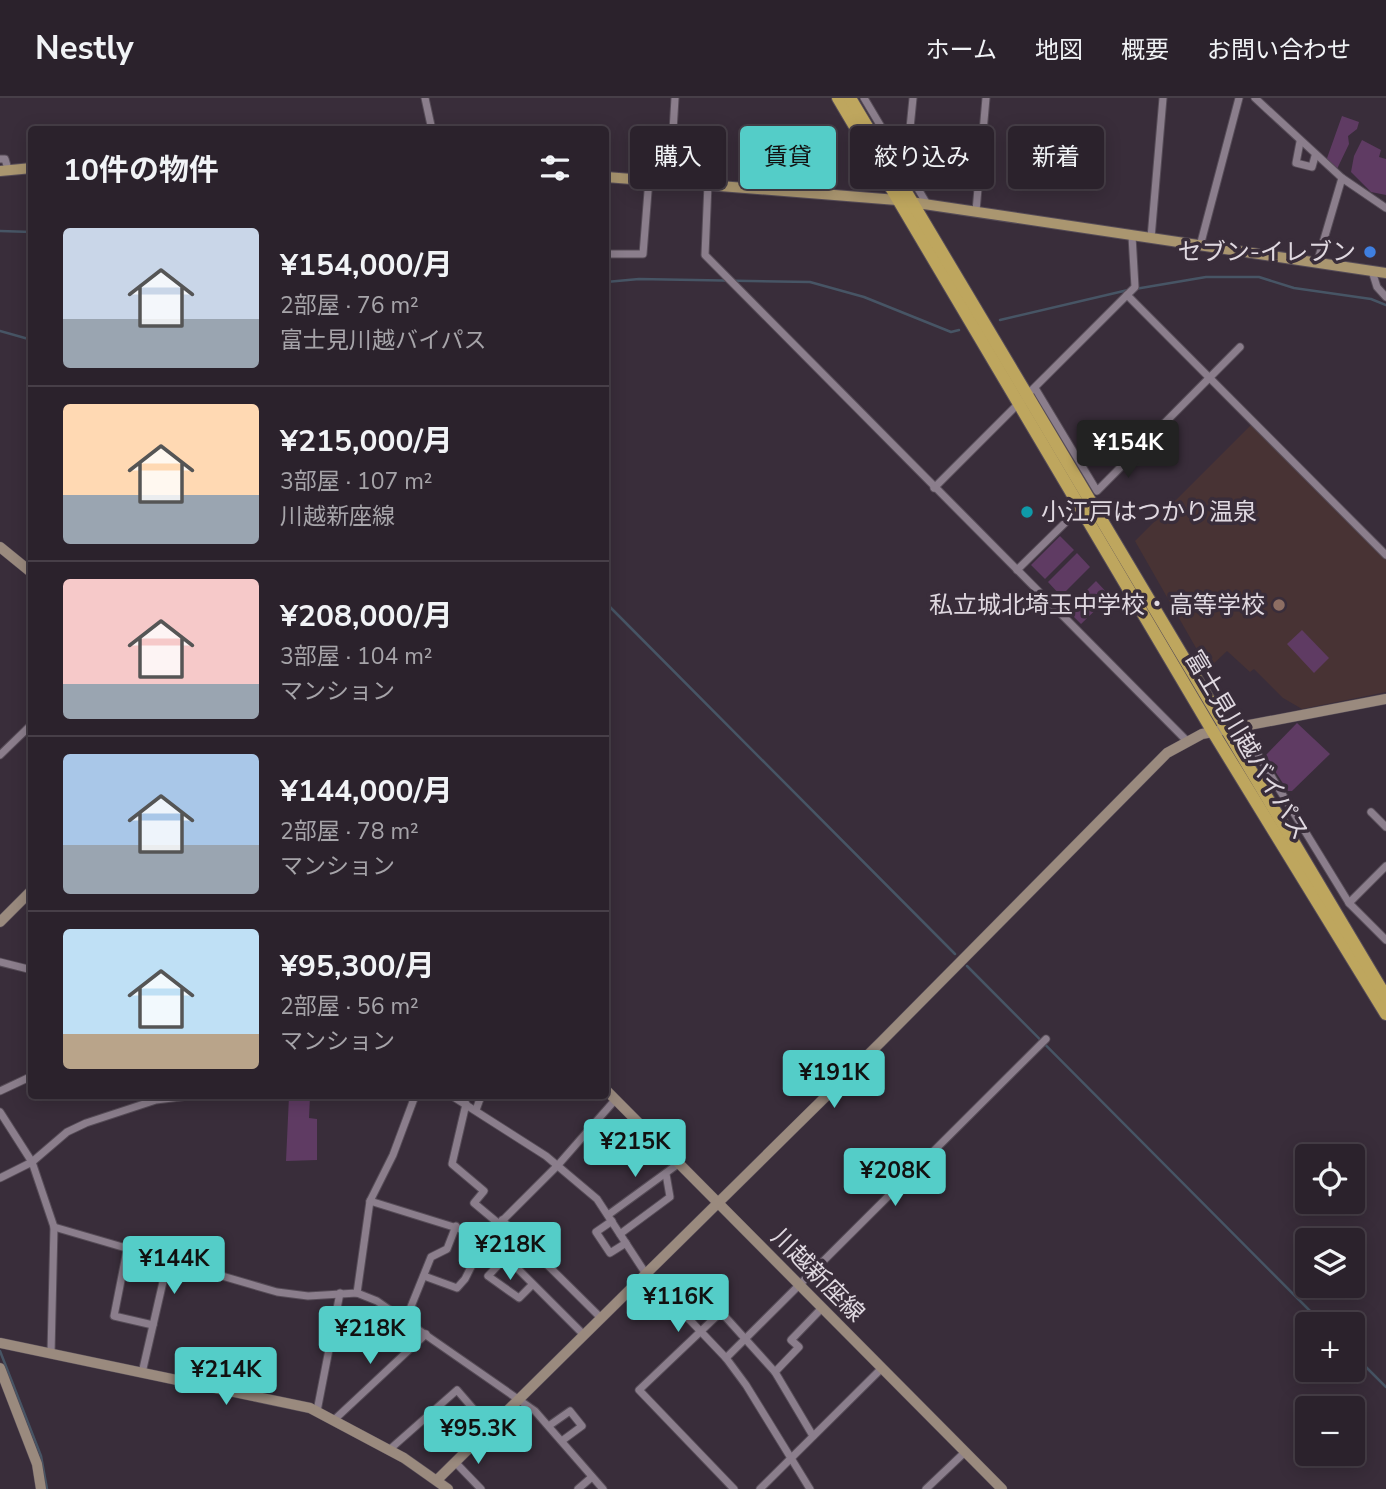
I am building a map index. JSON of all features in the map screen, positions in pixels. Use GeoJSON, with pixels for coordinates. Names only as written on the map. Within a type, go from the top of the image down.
{"type":"FeatureCollection","features":[{"type":"Feature","properties":{"kind":"highway","name":"富士見川越バイパス"},"geometry":{"type":"LineString","coordinates":[[838,98],[897,200],[1027,396]]}},
{"type":"Feature","properties":{"kind":"highway","name":"富士見川越バイパス"},"geometry":{"type":"LineString","coordinates":[[850,98],[1027,396],[1386,1014]]}},
{"type":"Feature","properties":{"kind":"highway","name":"富士見川越バイパス"},"geometry":{"type":"LineString","coordinates":[[1220,731],[1386,997]]}},
{"type":"Feature","properties":{"kind":"main road"},"geometry":{"type":"LineString","coordinates":[[4,170],[28,167]]}},
{"type":"Feature","properties":{"kind":"main road"},"geometry":{"type":"LineString","coordinates":[[609,177],[630,178]]}},
{"type":"Feature","properties":{"kind":"main road"},"geometry":{"type":"LineString","coordinates":[[726,185],[928,204],[1386,273]]}},
{"type":"Feature","properties":{"kind":"street"},"geometry":{"type":"LineString","coordinates":[[425,98],[431,126]]}},
{"type":"Feature","properties":{"kind":"street"},"geometry":{"type":"LineString","coordinates":[[673,126],[675,98]]}},
{"type":"Feature","properties":{"kind":"street"},"geometry":{"type":"LineString","coordinates":[[864,98],[881,126]]}},
{"type":"Feature","properties":{"kind":"street"},"geometry":{"type":"LineString","coordinates":[[910,126],[913,98]]}},
{"type":"Feature","properties":{"kind":"street"},"geometry":{"type":"LineString","coordinates":[[976,211],[986,98]]}},
{"type":"Feature","properties":{"kind":"street"},"geometry":{"type":"LineString","coordinates":[[1151,238],[1163,98]]}},
{"type":"Feature","properties":{"kind":"street"},"geometry":{"type":"LineString","coordinates":[[1200,246],[1239,98]]}},
{"type":"Feature","properties":{"kind":"street"},"geometry":{"type":"LineString","coordinates":[[1255,98],[1315,156],[1386,208]]}},
{"type":"Feature","properties":{"kind":"street"},"geometry":{"type":"LineString","coordinates":[[1300,142],[1296,163],[1312,167],[1315,156]]}},
{"type":"Feature","properties":{"kind":"street"},"geometry":{"type":"LineString","coordinates":[[0,159],[5,159],[4,170]]}},
{"type":"Feature","properties":{"kind":"street"},"geometry":{"type":"LineString","coordinates":[[1317,263],[1342,178]]}},
{"type":"Feature","properties":{"kind":"street"},"geometry":{"type":"LineString","coordinates":[[609,254],[643,254],[648,189]]}},
{"type":"Feature","properties":{"kind":"street"},"geometry":{"type":"LineString","coordinates":[[708,189],[705,255],[1187,741]]}},
{"type":"Feature","properties":{"kind":"street"},"geometry":{"type":"LineString","coordinates":[[919,189],[928,204]]}},
{"type":"Feature","properties":{"kind":"street"},"geometry":{"type":"LineString","coordinates":[[934,488],[1127,295],[1135,284],[1132,236]]}},
{"type":"Feature","properties":{"kind":"street"},"geometry":{"type":"LineString","coordinates":[[1372,271],[1377,288],[1386,297]]}},
{"type":"Feature","properties":{"kind":"street"},"geometry":{"type":"LineString","coordinates":[[1127,295],[1386,555]]}},
{"type":"Feature","properties":{"kind":"street"},"geometry":{"type":"LineString","coordinates":[[1027,396],[1097,491],[1240,347]]}},
{"type":"Feature","properties":{"kind":"street"},"geometry":{"type":"LineString","coordinates":[[1017,569],[1069,519]]}},
{"type":"Feature","properties":{"kind":"street"},"geometry":{"type":"LineString","coordinates":[[0,547],[28,570]]}},
{"type":"Feature","properties":{"kind":"street"},"geometry":{"type":"LineString","coordinates":[[437,1480],[718,1204],[1150,768],[1187,741],[1220,731],[1386,699]]}},
{"type":"Feature","properties":{"kind":"street"},"geometry":{"type":"LineString","coordinates":[[1241,727],[1349,903],[1386,940]]}},
{"type":"Feature","properties":{"kind":"street"},"geometry":{"type":"LineString","coordinates":[[0,755],[28,728]]}},
{"type":"Feature","properties":{"kind":"street"},"geometry":{"type":"LineString","coordinates":[[1371,812],[1386,827]]}},
{"type":"Feature","properties":{"kind":"street"},"geometry":{"type":"LineString","coordinates":[[1349,903],[1386,866]]}},
{"type":"Feature","properties":{"kind":"street"},"geometry":{"type":"LineString","coordinates":[[0,922],[28,894]]}},
{"type":"Feature","properties":{"kind":"street"},"geometry":{"type":"LineString","coordinates":[[0,962],[28,969]]}},
{"type":"Feature","properties":{"kind":"street"},"geometry":{"type":"LineString","coordinates":[[726,1357],[1046,1040]]}},
{"type":"Feature","properties":{"kind":"street"},"geometry":{"type":"LineString","coordinates":[[0,1091],[28,1078]]}},
{"type":"Feature","properties":{"kind":"street","name":"川越新座線"},"geometry":{"type":"LineString","coordinates":[[609,1093],[1002,1489]]}},
{"type":"Feature","properties":{"kind":"street"},"geometry":{"type":"LineString","coordinates":[[141,1099],[142,1104]]}},
{"type":"Feature","properties":{"kind":"street"},"geometry":{"type":"LineString","coordinates":[[0,1178],[32,1161],[67,1132],[142,1104],[171,1099]]}},
{"type":"Feature","properties":{"kind":"street"},"geometry":{"type":"LineString","coordinates":[[357,1293],[370,1201],[393,1155],[414,1099]]}},
{"type":"Feature","properties":{"kind":"street"},"geometry":{"type":"LineString","coordinates":[[457,1099],[583,1184],[610,1218],[646,1274],[726,1357],[793,1457],[810,1489]]}},
{"type":"Feature","properties":{"kind":"street"},"geometry":{"type":"LineString","coordinates":[[476,1111],[480,1099]]}},
{"type":"Feature","properties":{"kind":"street"},"geometry":{"type":"LineString","coordinates":[[424,1276],[457,1288],[465,1279],[486,1237],[558,1166],[615,1100]]}},
{"type":"Feature","properties":{"kind":"street"},"geometry":{"type":"LineString","coordinates":[[466,1104],[452,1164],[484,1191],[474,1203],[500,1221],[601,1318]]}},
{"type":"Feature","properties":{"kind":"street"},"geometry":{"type":"LineString","coordinates":[[0,1111],[32,1161],[54,1227],[51,1353]]}},
{"type":"Feature","properties":{"kind":"street"},"geometry":{"type":"LineString","coordinates":[[626,1243],[610,1253],[596,1232],[678,1164]]}},
{"type":"Feature","properties":{"kind":"street"},"geometry":{"type":"LineString","coordinates":[[620,1234],[670,1197],[666,1174]]}},
{"type":"Feature","properties":{"kind":"street"},"geometry":{"type":"LineString","coordinates":[[370,1201],[486,1237],[584,1335]]}},
{"type":"Feature","properties":{"kind":"street"},"geometry":{"type":"LineString","coordinates":[[406,1320],[431,1257],[447,1249],[456,1226]]}},
{"type":"Feature","properties":{"kind":"street"},"geometry":{"type":"LineString","coordinates":[[54,1227],[277,1292],[307,1296],[357,1293],[377,1301],[519,1399],[550,1425],[603,1489]]}},
{"type":"Feature","properties":{"kind":"street"},"geometry":{"type":"LineString","coordinates":[[127,1250],[114,1316],[153,1325]]}},
{"type":"Feature","properties":{"kind":"street"},"geometry":{"type":"LineString","coordinates":[[505,1258],[488,1276],[519,1298],[532,1285]]}},
{"type":"Feature","properties":{"kind":"street"},"geometry":{"type":"LineString","coordinates":[[142,1373],[167,1260]]}},
{"type":"Feature","properties":{"kind":"street"},"geometry":{"type":"LineString","coordinates":[[317,1411],[341,1293]]}},
{"type":"Feature","properties":{"kind":"street"},"geometry":{"type":"LineString","coordinates":[[775,1372],[799,1348],[791,1339],[822,1308]]}},
{"type":"Feature","properties":{"kind":"street"},"geometry":{"type":"LineString","coordinates":[[734,1489],[639,1390],[721,1312],[775,1372],[813,1436]]}},
{"type":"Feature","properties":{"kind":"street"},"geometry":{"type":"LineString","coordinates":[[334,1420],[426,1334]]}},
{"type":"Feature","properties":{"kind":"street"},"geometry":{"type":"LineString","coordinates":[[0,1343],[317,1411],[389,1450],[447,1489]]}},
{"type":"Feature","properties":{"kind":"street"},"geometry":{"type":"LineString","coordinates":[[0,1368],[37,1464],[41,1489]]}},
{"type":"Feature","properties":{"kind":"street"},"geometry":{"type":"LineString","coordinates":[[760,1489],[882,1368]]}},
{"type":"Feature","properties":{"kind":"street"},"geometry":{"type":"LineString","coordinates":[[389,1450],[457,1390],[489,1427]]}},
{"type":"Feature","properties":{"kind":"street"},"geometry":{"type":"LineString","coordinates":[[550,1425],[570,1411],[582,1426],[562,1440]]}},
{"type":"Feature","properties":{"kind":"street"},"geometry":{"type":"LineString","coordinates":[[926,1489],[965,1452]]}},
{"type":"Feature","properties":{"kind":"street"},"geometry":{"type":"LineString","coordinates":[[455,1462],[481,1489]]}},
{"type":"Feature","properties":{"kind":"street"},"geometry":{"type":"LineString","coordinates":[[578,1489],[592,1477]]}},
{"type":"Feature","properties":{"kind":"shaded area"},"geometry":{"type":"Polygon","coordinates":[[[1342,116],[1359,122],[1357,129],[1348,136],[1349,144],[1337,169],[1326,161],[1342,116]]]}},
{"type":"Feature","properties":{"kind":"shaded area"},"geometry":{"type":"Polygon","coordinates":[[[1362,140],[1381,150],[1379,157],[1386,159],[1386,195],[1371,192],[1351,172],[1354,156],[1362,140]]]}},
{"type":"Feature","properties":{"kind":"shaded area","name":"私立城北埼玉中学校・高等学校"},"geometry":{"type":"Polygon","coordinates":[[[1252,424],[1386,559],[1386,692],[1302,709],[1283,698],[1254,669],[1250,672],[1227,651],[1208,669],[1135,541],[1252,424]]]}},
{"type":"Feature","properties":{"kind":"shaded area"},"geometry":{"type":"Polygon","coordinates":[[[1060,536],[1074,550],[1045,579],[1031,565],[1060,536]]]}},
{"type":"Feature","properties":{"kind":"shaded area"},"geometry":{"type":"Polygon","coordinates":[[[1077,553],[1090,567],[1061,596],[1048,582],[1077,553]]]}},
{"type":"Feature","properties":{"kind":"shaded area"},"geometry":{"type":"Polygon","coordinates":[[[1096,581],[1110,596],[1081,624],[1067,610],[1096,581]]]}},
{"type":"Feature","properties":{"kind":"shaded area"},"geometry":{"type":"Polygon","coordinates":[[[1302,630],[1329,658],[1314,673],[1287,644],[1302,630]]]}},
{"type":"Feature","properties":{"kind":"shaded area"},"geometry":{"type":"Polygon","coordinates":[[[1297,723],[1330,754],[1292,791],[1288,791],[1265,756],[1297,723]]]}},
{"type":"Feature","properties":{"kind":"shaded area"},"geometry":{"type":"Polygon","coordinates":[[[289,1099],[310,1099],[309,1118],[317,1119],[317,1160],[286,1161],[289,1099]]]}},
{"type":"Feature","properties":{"kind":"waterway"},"geometry":{"type":"LineString","coordinates":[[0,231],[28,232]]}},
{"type":"Feature","properties":{"kind":"waterway"},"geometry":{"type":"LineString","coordinates":[[1135,289],[1206,277],[1259,277],[1294,288],[1371,299],[1386,305]]}},
{"type":"Feature","properties":{"kind":"waterway"},"geometry":{"type":"LineString","coordinates":[[609,282],[639,279],[810,282],[864,297],[951,332],[959,330]]}},
{"type":"Feature","properties":{"kind":"waterway"},"geometry":{"type":"LineString","coordinates":[[1000,320],[1128,290]]}},
{"type":"Feature","properties":{"kind":"waterway"},"geometry":{"type":"LineString","coordinates":[[0,331],[28,339]]}},
{"type":"Feature","properties":{"kind":"waterway"},"geometry":{"type":"LineString","coordinates":[[609,606],[955,954]]}},
{"type":"Feature","properties":{"kind":"waterway"},"geometry":{"type":"LineString","coordinates":[[967,966],[1311,1312]]}},
{"type":"Feature","properties":{"kind":"waterway"},"geometry":{"type":"LineString","coordinates":[[0,1351],[41,1456],[47,1489]]}},
{"type":"Feature","properties":{"kind":"waterway"},"geometry":{"type":"LineString","coordinates":[[1365,1366],[1386,1387]]}},
{"type":"Feature","properties":{"kind":"place","name":"セブン-イレブン"},"geometry":{"type":"Point","coordinates":[1370,252]}},
{"type":"Feature","properties":{"kind":"place","name":"小江戸はつかり温泉"},"geometry":{"type":"Point","coordinates":[1027,512]}},
{"type":"Feature","properties":{"kind":"place","name":"私立城北埼玉中学校・高等学校"},"geometry":{"type":"Point","coordinates":[1279,605]}}]}
